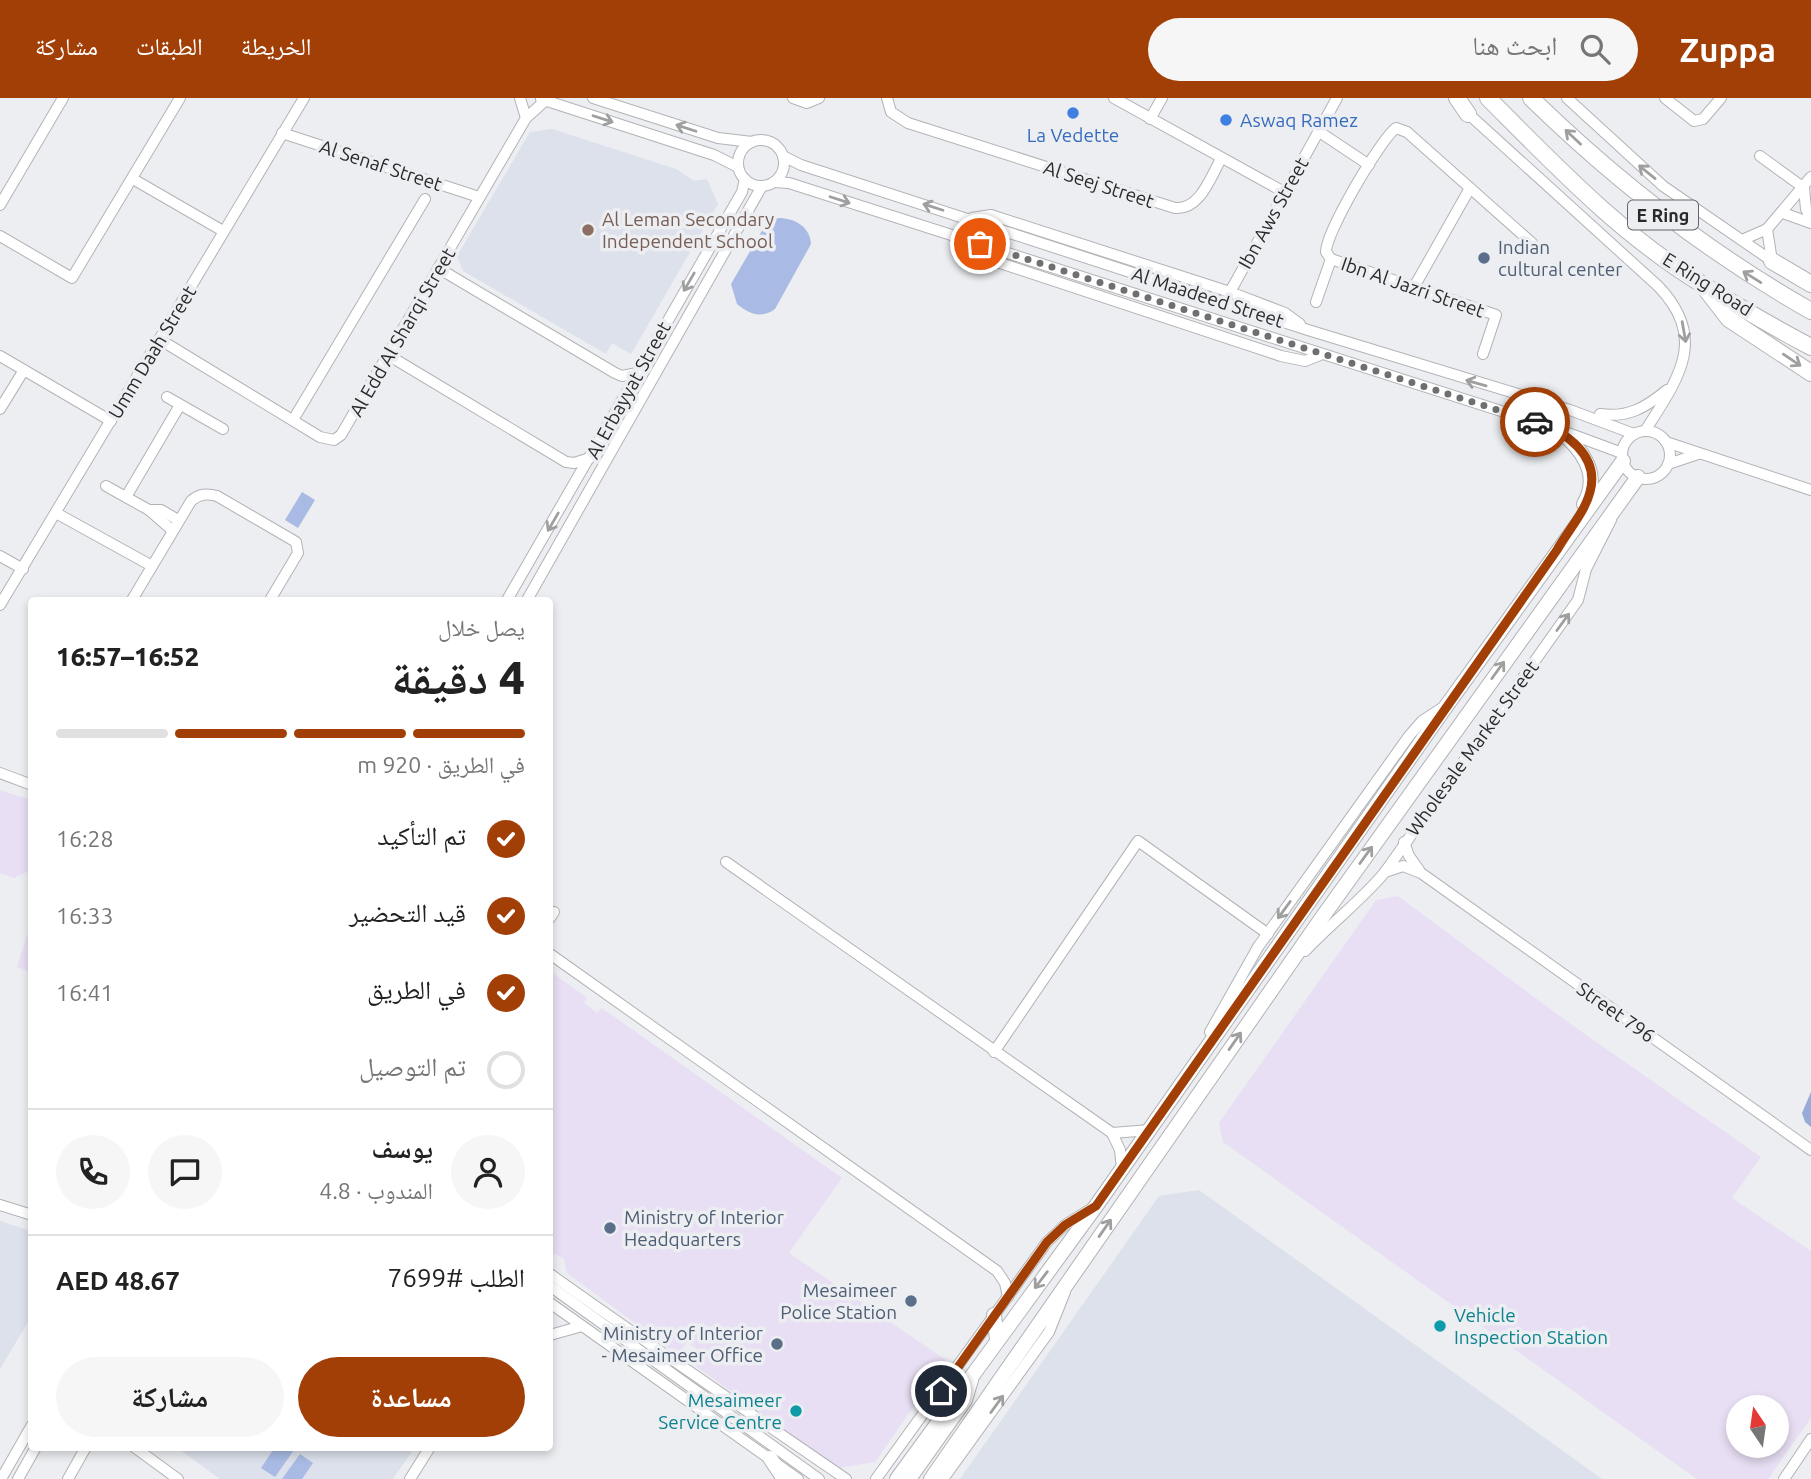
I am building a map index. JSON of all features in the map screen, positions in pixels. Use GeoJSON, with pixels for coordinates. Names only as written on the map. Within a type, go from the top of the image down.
{"type":"FeatureCollection","features":[{"type":"Feature","properties":{"kind":"highway"},"geometry":{"type":"LineString","coordinates":[[1457,98],[1468,114]]}},
{"type":"Feature","properties":{"kind":"highway","name":"E Ring Road"},"geometry":{"type":"LineString","coordinates":[[1488,98],[1585,194],[1703,286],[1811,347]]}},
{"type":"Feature","properties":{"kind":"highway","name":"E Ring Road"},"geometry":{"type":"LineString","coordinates":[[1531,98],[1620,179],[1677,225],[1742,271],[1811,311]]}},
{"type":"Feature","properties":{"kind":"highway"},"geometry":{"type":"LineString","coordinates":[[1772,261],[1811,284]]}},
{"type":"Feature","properties":{"kind":"highway"},"geometry":{"type":"LineString","coordinates":[[1703,286],[1729,319],[1811,373]]}},
{"type":"Feature","properties":{"kind":"main road"},"geometry":{"type":"LineString","coordinates":[[1557,429],[1579,448],[1592,478],[1589,496],[1557,550]]}},
{"type":"Feature","properties":{"kind":"main road"},"geometry":{"type":"LineString","coordinates":[[897,1479],[1150,1130],[1622,457]]}},
{"type":"Feature","properties":{"kind":"main road","name":"Wholesale Market Street"},"geometry":{"type":"LineString","coordinates":[[931,1479],[1292,960],[1638,477]]}},
{"type":"Feature","properties":{"kind":"main road"},"geometry":{"type":"LineString","coordinates":[[994,1315],[997,1339]]}},
{"type":"Feature","properties":{"kind":"main road"},"geometry":{"type":"LineString","coordinates":[[909,1479],[965,1400],[971,1389],[970,1375]]}},
{"type":"Feature","properties":{"kind":"main road"},"geometry":{"type":"LineString","coordinates":[[886,1479],[928,1421],[948,1407]]}},
{"type":"Feature","properties":{"kind":"main road"},"geometry":{"type":"LineString","coordinates":[[770,1458],[784,1479]]}},
{"type":"Feature","properties":{"kind":"street"},"geometry":{"type":"LineString","coordinates":[[0,205],[63,98]]}},
{"type":"Feature","properties":{"kind":"street","name":"Umm Daah Street"},"geometry":{"type":"LineString","coordinates":[[0,606],[303,98]]}},
{"type":"Feature","properties":{"kind":"street"},"geometry":{"type":"LineString","coordinates":[[520,98],[526,118]]}},
{"type":"Feature","properties":{"kind":"street"},"geometry":{"type":"LineString","coordinates":[[542,99],[714,155],[738,167],[745,179],[762,186],[774,182],[783,171],[783,156],[774,144],[767,141],[718,138],[593,98]]}},
{"type":"Feature","properties":{"kind":"street"},"geometry":{"type":"LineString","coordinates":[[793,98],[807,103],[819,98]]}},
{"type":"Feature","properties":{"kind":"street","name":"Al Seej Street"},"geometry":{"type":"LineString","coordinates":[[887,98],[891,112],[908,123],[1175,208],[1187,208],[1196,201],[1221,159]]}},
{"type":"Feature","properties":{"kind":"street"},"geometry":{"type":"LineString","coordinates":[[1114,98],[1284,192]]}},
{"type":"Feature","properties":{"kind":"street"},"geometry":{"type":"LineString","coordinates":[[1150,119],[1163,98]]}},
{"type":"Feature","properties":{"kind":"street","name":"Ibn Aws Street"},"geometry":{"type":"LineString","coordinates":[[1230,292],[1337,98]]}},
{"type":"Feature","properties":{"kind":"street"},"geometry":{"type":"LineString","coordinates":[[1450,98],[1658,286],[1676,306],[1687,339],[1674,384],[1639,432],[1625,442],[1622,457],[1628,471],[1638,477],[1659,475],[1668,464],[1670,456],[1666,442]]}},
{"type":"Feature","properties":{"kind":"street"},"geometry":{"type":"LineString","coordinates":[[1567,98],[1663,186],[1772,261]]}},
{"type":"Feature","properties":{"kind":"street"},"geometry":{"type":"LineString","coordinates":[[1665,98],[1693,121],[1703,119],[1721,98]]}},
{"type":"Feature","properties":{"kind":"street"},"geometry":{"type":"LineString","coordinates":[[0,236],[72,278],[178,99]]}},
{"type":"Feature","properties":{"kind":"street","name":"Al Edd Al Sharqi Street"},"geometry":{"type":"LineString","coordinates":[[159,340],[222,371],[320,437],[334,440],[348,428],[387,355],[526,118],[542,99]]}},
{"type":"Feature","properties":{"kind":"street","name":"Ibn Al Jazri Street"},"geometry":{"type":"LineString","coordinates":[[1483,354],[1496,315],[1331,259],[1326,252],[1329,237],[1369,165],[1387,136],[1396,128],[1407,132],[1532,243]]}},
{"type":"Feature","properties":{"kind":"street"},"geometry":{"type":"LineString","coordinates":[[1318,131],[1369,165]]}},
{"type":"Feature","properties":{"kind":"street","name":"Al Senaf Street"},"geometry":{"type":"LineString","coordinates":[[282,132],[480,197]]}},
{"type":"Feature","properties":{"kind":"street"},"geometry":{"type":"LineString","coordinates":[[738,167],[741,152],[752,142]]}},
{"type":"Feature","properties":{"kind":"street","name":"Al Maadeed Street"},"geometry":{"type":"LineString","coordinates":[[783,156],[801,165],[1308,330],[1639,432]]}},
{"type":"Feature","properties":{"kind":"street"},"geometry":{"type":"LineString","coordinates":[[1760,156],[1804,188],[1806,209],[1811,221]]}},
{"type":"Feature","properties":{"kind":"street"},"geometry":{"type":"LineString","coordinates":[[1742,240],[1767,229],[1811,177]]}},
{"type":"Feature","properties":{"kind":"street"},"geometry":{"type":"LineString","coordinates":[[133,179],[223,231]]}},
{"type":"Feature","properties":{"kind":"street","name":"Al Erbayyat Street"},"geometry":{"type":"LineString","coordinates":[[509,597],[742,192],[745,179]]}},
{"type":"Feature","properties":{"kind":"street","name":"Al Maadeed Street"},"geometry":{"type":"LineString","coordinates":[[774,182],[789,183],[1557,429],[1622,457]]}},
{"type":"Feature","properties":{"kind":"street","name":"Al Erbayyat Street"},"geometry":{"type":"LineString","coordinates":[[529,597],[762,186]]}},
{"type":"Feature","properties":{"kind":"street"},"geometry":{"type":"LineString","coordinates":[[1414,286],[1470,188]]}},
{"type":"Feature","properties":{"kind":"street"},"geometry":{"type":"LineString","coordinates":[[293,420],[425,199]]}},
{"type":"Feature","properties":{"kind":"street"},"geometry":{"type":"LineString","coordinates":[[1783,212],[1811,221]]}},
{"type":"Feature","properties":{"kind":"street"},"geometry":{"type":"LineString","coordinates":[[971,219],[991,215],[1230,292],[1285,313],[1308,330]]}},
{"type":"Feature","properties":{"kind":"street"},"geometry":{"type":"LineString","coordinates":[[1767,229],[1772,261]]}},
{"type":"Feature","properties":{"kind":"street"},"geometry":{"type":"LineString","coordinates":[[953,236],[970,253],[1289,359],[1305,361],[1320,355]]}},
{"type":"Feature","properties":{"kind":"street","name":"Ibn Al Jazri Street"},"geometry":{"type":"LineString","coordinates":[[1316,302],[1331,259]]}},
{"type":"Feature","properties":{"kind":"street"},"geometry":{"type":"LineString","coordinates":[[438,268],[615,373],[622,376],[637,373]]}},
{"type":"Feature","properties":{"kind":"street"},"geometry":{"type":"LineString","coordinates":[[1094,294],[1112,287]]}},
{"type":"Feature","properties":{"kind":"street"},"geometry":{"type":"LineString","coordinates":[[387,355],[566,462],[575,463],[590,458]]}},
{"type":"Feature","properties":{"kind":"street"},"geometry":{"type":"LineString","coordinates":[[0,356],[111,421]]}},
{"type":"Feature","properties":{"kind":"street"},"geometry":{"type":"LineString","coordinates":[[0,409],[24,370]]}},
{"type":"Feature","properties":{"kind":"street"},"geometry":{"type":"LineString","coordinates":[[615,373],[625,394]]}},
{"type":"Feature","properties":{"kind":"street"},"geometry":{"type":"LineString","coordinates":[[1570,410],[1611,416],[1630,414],[1649,405],[1674,384]]}},
{"type":"Feature","properties":{"kind":"street"},"geometry":{"type":"LineString","coordinates":[[167,397],[223,429]]}},
{"type":"Feature","properties":{"kind":"street"},"geometry":{"type":"LineString","coordinates":[[126,497],[180,405]]}},
{"type":"Feature","properties":{"kind":"street"},"geometry":{"type":"LineString","coordinates":[[1639,432],[1653,432],[1666,442],[1698,454],[1811,490]]}},
{"type":"Feature","properties":{"kind":"street"},"geometry":{"type":"LineString","coordinates":[[1668,464],[1698,454]]}},
{"type":"Feature","properties":{"kind":"street"},"geometry":{"type":"LineString","coordinates":[[566,462],[575,483]]}},
{"type":"Feature","properties":{"kind":"street"},"geometry":{"type":"LineString","coordinates":[[106,486],[149,510],[161,510],[175,525]]}},
{"type":"Feature","properties":{"kind":"street"},"geometry":{"type":"LineString","coordinates":[[138,597],[175,525],[198,496],[217,496],[296,542],[298,553],[272,597]]}},
{"type":"Feature","properties":{"kind":"street","name":"Wholesale Market Street"},"geometry":{"type":"LineString","coordinates":[[1292,960],[1305,951],[1338,915],[1357,903],[1385,872],[1578,600],[1586,569],[1609,528],[1613,509]]}},
{"type":"Feature","properties":{"kind":"street"},"geometry":{"type":"LineString","coordinates":[[56,513],[152,566]]}},
{"type":"Feature","properties":{"kind":"street"},"geometry":{"type":"LineString","coordinates":[[0,556],[23,569]]}},
{"type":"Feature","properties":{"kind":"street"},"geometry":{"type":"LineString","coordinates":[[1192,1070],[1211,1031],[1268,933],[1409,736],[1430,715],[1447,705]]}},
{"type":"Feature","properties":{"kind":"street"},"geometry":{"type":"LineString","coordinates":[[0,774],[28,784]]}},
{"type":"Feature","properties":{"kind":"street"},"geometry":{"type":"LineString","coordinates":[[994,1052],[1138,841],[1268,933]]}},
{"type":"Feature","properties":{"kind":"street","name":"Street 796"},"geometry":{"type":"LineString","coordinates":[[1404,842],[1409,856],[1421,873],[1811,1150]]}},
{"type":"Feature","properties":{"kind":"street"},"geometry":{"type":"LineString","coordinates":[[726,862],[1112,1133],[1120,1150],[1122,1169]]}},
{"type":"Feature","properties":{"kind":"street"},"geometry":{"type":"LineString","coordinates":[[1385,872],[1403,866],[1421,873]]}},
{"type":"Feature","properties":{"kind":"street"},"geometry":{"type":"LineString","coordinates":[[553,956],[997,1271],[1005,1283],[1007,1297]]}},
{"type":"Feature","properties":{"kind":"street"},"geometry":{"type":"LineString","coordinates":[[1112,1133],[1150,1130]]}},
{"type":"Feature","properties":{"kind":"street"},"geometry":{"type":"LineString","coordinates":[[0,1205],[28,1213]]}},
{"type":"Feature","properties":{"kind":"street"},"geometry":{"type":"LineString","coordinates":[[876,1479],[1056,1233],[1096,1206]]}},
{"type":"Feature","properties":{"kind":"street"},"geometry":{"type":"LineString","coordinates":[[997,1271],[1025,1273]]}},
{"type":"Feature","properties":{"kind":"street"},"geometry":{"type":"LineString","coordinates":[[553,1276],[846,1479]]}},
{"type":"Feature","properties":{"kind":"street","name":"Wholesale Market Street"},"geometry":{"type":"LineString","coordinates":[[943,1479],[1049,1332],[1067,1284]]}},
{"type":"Feature","properties":{"kind":"street"},"geometry":{"type":"LineString","coordinates":[[553,1288],[819,1479]]}},
{"type":"Feature","properties":{"kind":"street"},"geometry":{"type":"LineString","coordinates":[[553,1308],[565,1297]]}},
{"type":"Feature","properties":{"kind":"street"},"geometry":{"type":"LineString","coordinates":[[553,1310],[582,1326],[799,1479]]}},
{"type":"Feature","properties":{"kind":"street"},"geometry":{"type":"LineString","coordinates":[[553,1334],[582,1326]]}},
{"type":"Feature","properties":{"kind":"street"},"geometry":{"type":"LineString","coordinates":[[657,1364],[675,1363]]}},
{"type":"Feature","properties":{"kind":"street"},"geometry":{"type":"LineString","coordinates":[[1,1476],[28,1432]]}},
{"type":"Feature","properties":{"kind":"street"},"geometry":{"type":"LineString","coordinates":[[1784,1479],[1811,1439]]}},
{"type":"Feature","properties":{"kind":"street"},"geometry":{"type":"LineString","coordinates":[[18,1479],[34,1451]]}},
{"type":"Feature","properties":{"kind":"street"},"geometry":{"type":"LineString","coordinates":[[68,1479],[84,1451]]}},
{"type":"Feature","properties":{"kind":"street"},"geometry":{"type":"LineString","coordinates":[[140,1451],[178,1479]]}},
{"type":"Feature","properties":{"kind":"street"},"geometry":{"type":"LineString","coordinates":[[412,1476],[428,1451]]}},
{"type":"Feature","properties":{"kind":"street"},"geometry":{"type":"LineString","coordinates":[[412,1476],[434,1451]]}},
{"type":"Feature","properties":{"kind":"street"},"geometry":{"type":"LineString","coordinates":[[814,1457],[825,1479]]}},
{"type":"Feature","properties":{"kind":"shaded area","name":"Al Leman Secondary Independent School"},"geometry":{"type":"Polygon","coordinates":[[[552,129],[676,169],[694,181],[707,179],[718,204],[631,354],[612,343],[606,354],[463,271],[457,256],[530,132],[552,129]]]}},
{"type":"Feature","properties":{"kind":"shaded area"},"geometry":{"type":"Polygon","coordinates":[[[778,218],[790,220],[805,228],[811,244],[775,309],[765,314],[755,314],[737,304],[731,284],[767,222],[778,218]]]}},
{"type":"Feature","properties":{"kind":"shaded area"},"geometry":{"type":"Polygon","coordinates":[[[302,492],[315,500],[298,528],[285,520],[302,492]]]}},
{"type":"Feature","properties":{"kind":"shaded area"},"geometry":{"type":"Polygon","coordinates":[[[0,790],[28,799],[28,871],[14,878],[0,873],[0,790]]]}},
{"type":"Feature","properties":{"kind":"shaded area"},"geometry":{"type":"Polygon","coordinates":[[[1398,896],[1572,1025],[1761,1157],[1732,1198],[1811,1251],[1811,1418],[1789,1449],[1789,1395],[1726,1395],[1726,1458],[1783,1458],[1768,1479],[1697,1479],[1223,1142],[1219,1123],[1376,900],[1398,896]]]}},
{"type":"Feature","properties":{"kind":"shaded area"},"geometry":{"type":"Polygon","coordinates":[[[28,932],[28,971],[17,967],[28,932]]]}},
{"type":"Feature","properties":{"kind":"shaded area"},"geometry":{"type":"Polygon","coordinates":[[[553,973],[587,998],[584,1003],[597,1013],[602,1008],[842,1178],[789,1253],[946,1360],[875,1462],[838,1468],[694,1365],[702,1353],[687,1342],[678,1355],[567,1273],[564,1259],[554,1253],[553,973]]]}},
{"type":"Feature","properties":{"kind":"shaded area"},"geometry":{"type":"Polygon","coordinates":[[[1811,1092],[1811,1127],[1805,1122],[1802,1113],[1811,1092]]]}},
{"type":"Feature","properties":{"kind":"shaded area"},"geometry":{"type":"Polygon","coordinates":[[[1199,1190],[1602,1479],[960,1479],[1159,1196],[1199,1190]]]}},
{"type":"Feature","properties":{"kind":"shaded area"},"geometry":{"type":"Polygon","coordinates":[[[0,1221],[28,1230],[28,1322],[0,1369],[0,1221]]]}},
{"type":"Feature","properties":{"kind":"shaded area"},"geometry":{"type":"Polygon","coordinates":[[[182,1451],[412,1451],[393,1479],[220,1479],[182,1451]]]}},
{"type":"Feature","properties":{"kind":"shaded area"},"geometry":{"type":"Polygon","coordinates":[[[272,1451],[293,1451],[275,1477],[261,1468],[272,1451]]]}},
{"type":"Feature","properties":{"kind":"shaded area"},"geometry":{"type":"Polygon","coordinates":[[[300,1454],[313,1463],[302,1479],[282,1479],[300,1454]]]}},
{"type":"Feature","properties":{"kind":"way so far"},"geometry":{"type":"LineString","coordinates":[[980,244],[1535,422]]}},
{"type":"Feature","properties":{"kind":"place","name":"La Vedette"},"geometry":{"type":"Point","coordinates":[1073,113]}},
{"type":"Feature","properties":{"kind":"place","name":"Aswaq Ramez"},"geometry":{"type":"Point","coordinates":[1226,120]}},
{"type":"Feature","properties":{"kind":"place","name":"Al Leman Secondary Independent School"},"geometry":{"type":"Point","coordinates":[588,230]}},
{"type":"Feature","properties":{"kind":"place","name":"Indian cultural center"},"geometry":{"type":"Point","coordinates":[1484,258]}},
{"type":"Feature","properties":{"kind":"place","name":"Ministry of Interior Headquarters"},"geometry":{"type":"Point","coordinates":[610,1228]}},
{"type":"Feature","properties":{"kind":"place","name":"Mesaimeer Police Station"},"geometry":{"type":"Point","coordinates":[911,1301]}},
{"type":"Feature","properties":{"kind":"place","name":"Vehicle Inspection Station"},"geometry":{"type":"Point","coordinates":[1440,1326]}},
{"type":"Feature","properties":{"kind":"place","name":"Ministry of Interior - Mesaimeer Office"},"geometry":{"type":"Point","coordinates":[777,1344]}},
{"type":"Feature","properties":{"kind":"place","name":"Mesaimeer Service Centre"},"geometry":{"type":"Point","coordinates":[796,1411]}},
{"type":"Feature","properties":{"kind":"route"},"geometry":{"type":"LineString","coordinates":[[941,1391],[1047,1242],[1065,1225],[1096,1206],[1557,550],[1589,496],[1592,478],[1587,460],[1568,436],[1557,429],[1535,422]]}}]}
